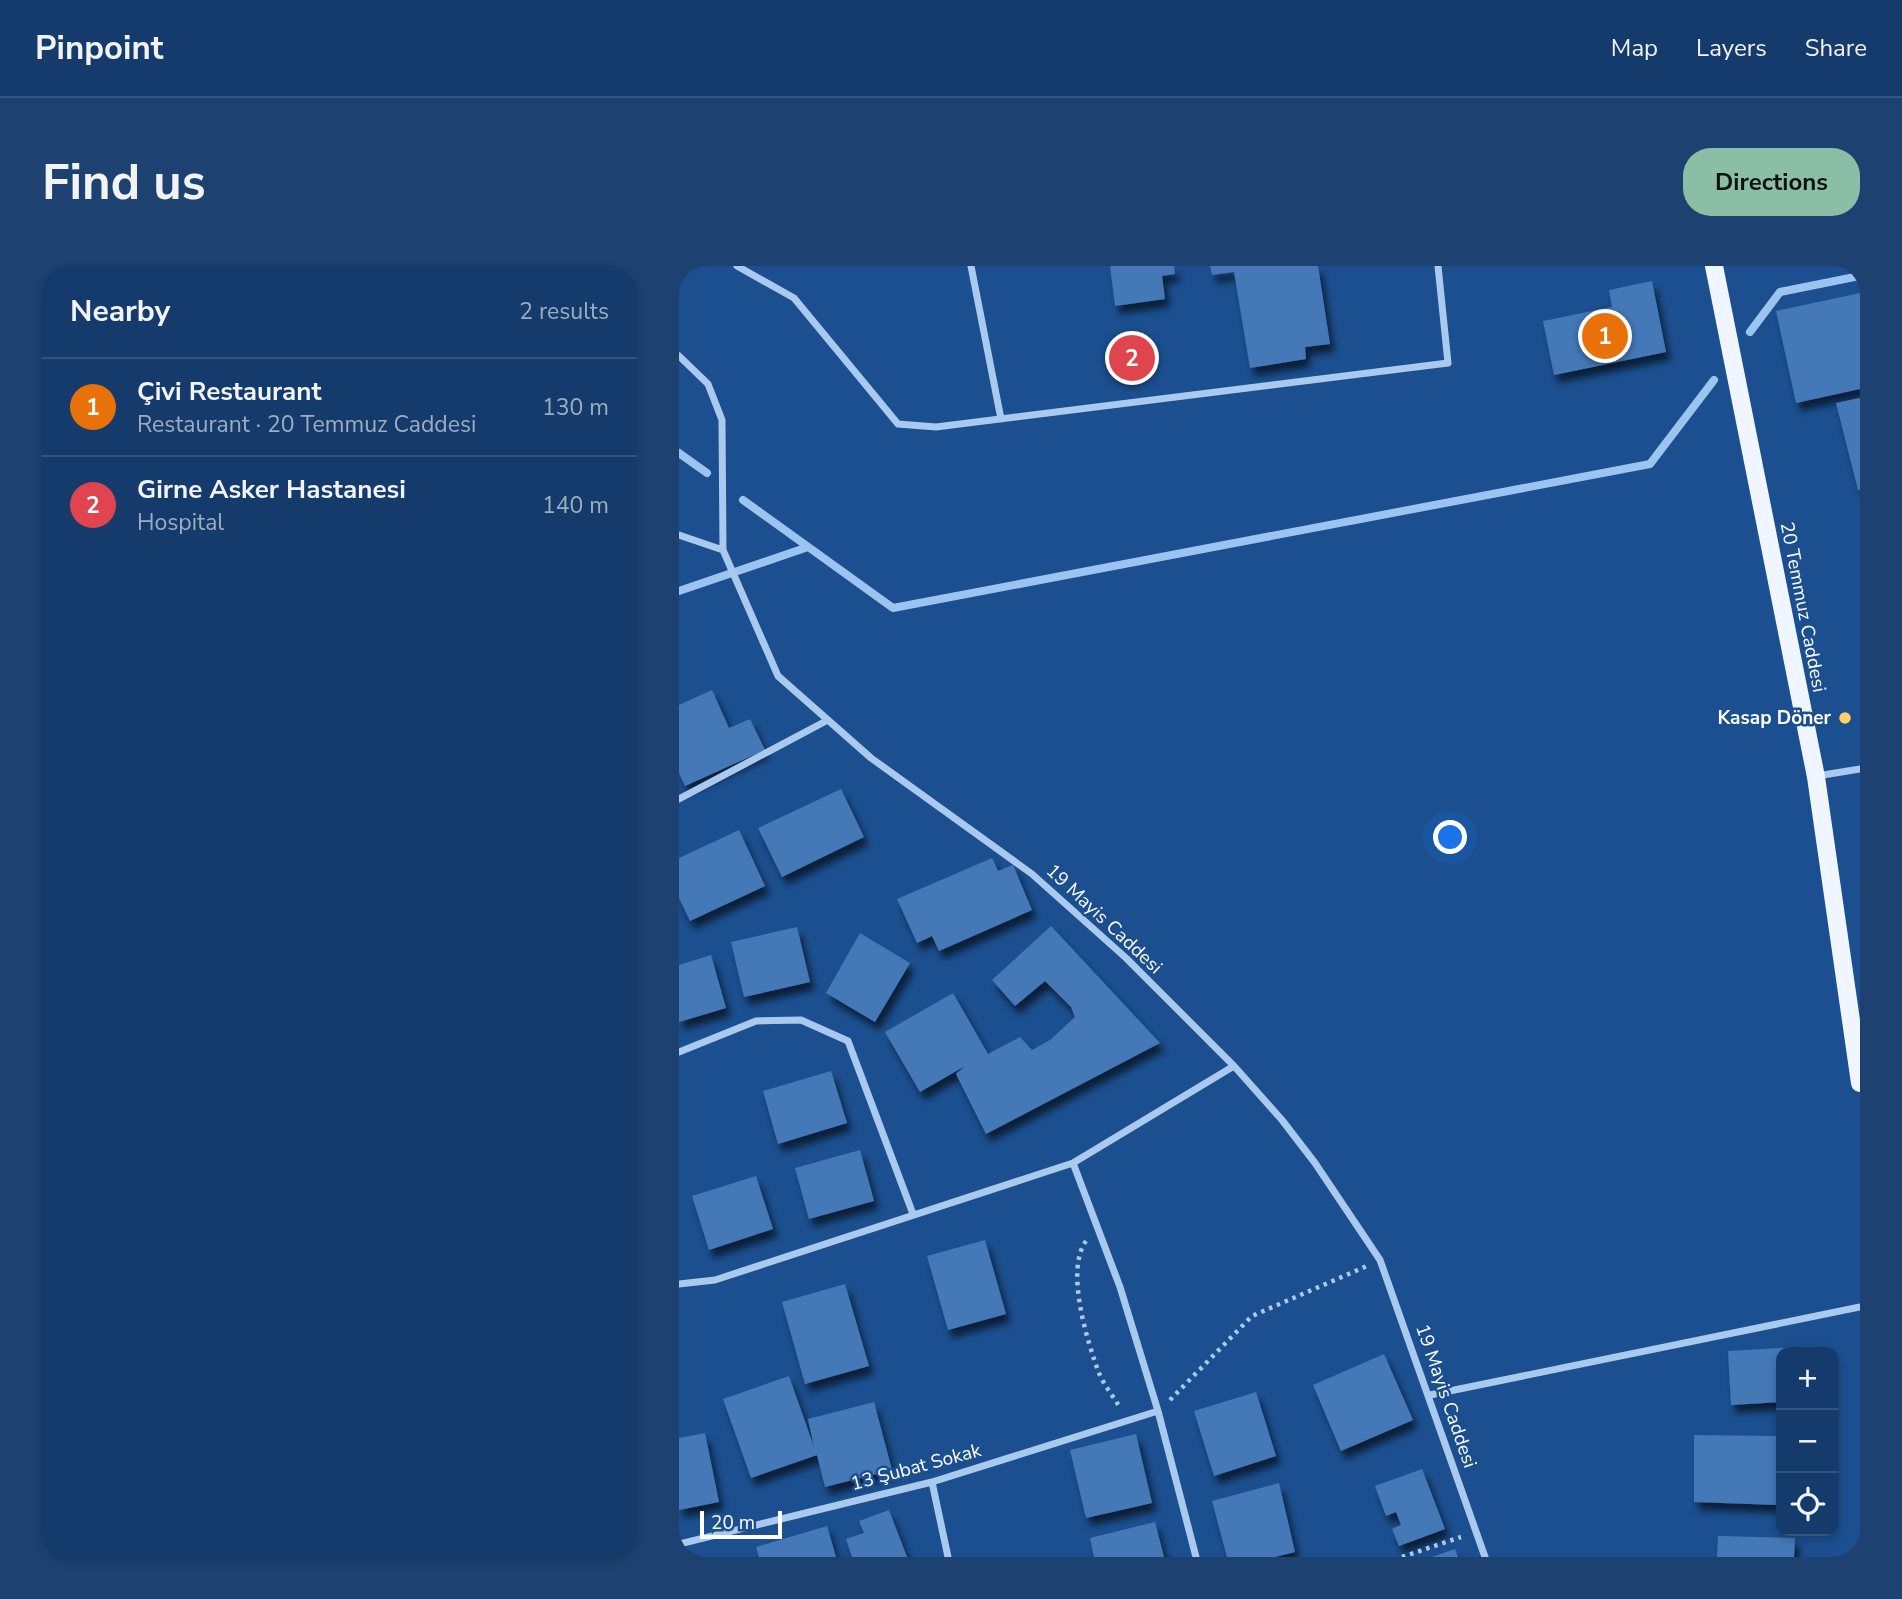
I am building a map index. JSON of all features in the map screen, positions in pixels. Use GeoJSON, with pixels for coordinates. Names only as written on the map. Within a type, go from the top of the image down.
{"type":"FeatureCollection","features":[{"type":"Feature","properties":{"kind":"main road","name":"20 Temmuz Caddesi"},"geometry":{"type":"LineString","coordinates":[[1714,266],[1816,777],[1860,1083]]}},
{"type":"Feature","properties":{"kind":"street"},"geometry":{"type":"LineString","coordinates":[[737,266],[795,298],[898,424],[936,428],[1448,363],[1439,266]]}},
{"type":"Feature","properties":{"kind":"street"},"geometry":{"type":"LineString","coordinates":[[971,266],[1001,419]]}},
{"type":"Feature","properties":{"kind":"street","name":"19 Mayis Caddesi"},"geometry":{"type":"LineString","coordinates":[[679,356],[708,384],[722,420],[723,550],[778,676],[871,758],[1032,874],[1126,958],[1234,1066],[1315,1163],[1380,1259],[1485,1557]]}},
{"type":"Feature","properties":{"kind":"street"},"geometry":{"type":"LineString","coordinates":[[679,535],[723,550]]}},
{"type":"Feature","properties":{"kind":"street"},"geometry":{"type":"LineString","coordinates":[[679,799],[826,721]]}},
{"type":"Feature","properties":{"kind":"street"},"geometry":{"type":"LineString","coordinates":[[1816,777],[1860,769]]}},
{"type":"Feature","properties":{"kind":"street"},"geometry":{"type":"LineString","coordinates":[[679,1052],[756,1021],[801,1020],[848,1041],[913,1214]]}},
{"type":"Feature","properties":{"kind":"street"},"geometry":{"type":"LineString","coordinates":[[679,1284],[715,1280],[1073,1163],[1234,1066]]}},
{"type":"Feature","properties":{"kind":"street"},"geometry":{"type":"LineString","coordinates":[[1073,1163],[1120,1287],[1158,1411],[1196,1557]]}},
{"type":"Feature","properties":{"kind":"street"},"geometry":{"type":"LineString","coordinates":[[1430,1395],[1860,1307]]}},
{"type":"Feature","properties":{"kind":"street","name":"13 Şubat Sokak"},"geometry":{"type":"LineString","coordinates":[[679,1544],[932,1482],[1158,1411]]}},
{"type":"Feature","properties":{"kind":"street"},"geometry":{"type":"LineString","coordinates":[[932,1482],[948,1557]]}},
{"type":"Feature","properties":{"kind":"path"},"geometry":{"type":"LineString","coordinates":[[1097,1226],[1078,1252],[1077,1291],[1100,1374],[1128,1420]]}},
{"type":"Feature","properties":{"kind":"path"},"geometry":{"type":"LineString","coordinates":[[1158,1411],[1252,1316],[1307,1294],[1380,1259]]}},
{"type":"Feature","properties":{"kind":"path"},"geometry":{"type":"LineString","coordinates":[[1402,1557],[1477,1532]]}},
{"type":"Feature","properties":{"kind":"building"},"geometry":{"type":"Polygon","coordinates":[[[1110,266],[1174,266],[1175,274],[1162,276],[1165,299],[1115,306],[1110,266]]]}},
{"type":"Feature","properties":{"kind":"building"},"geometry":{"type":"Polygon","coordinates":[[[1210,266],[1318,266],[1330,344],[1305,347],[1306,359],[1250,368],[1234,272],[1212,275],[1210,266]]]}},
{"type":"Feature","properties":{"kind":"building"},"geometry":{"type":"Polygon","coordinates":[[[1652,281],[1666,352],[1554,375],[1543,321],[1612,307],[1609,290],[1652,281]]]}},
{"type":"Feature","properties":{"kind":"building"},"geometry":{"type":"Polygon","coordinates":[[[1860,293],[1860,389],[1796,403],[1776,311],[1860,293]]]}},
{"type":"Feature","properties":{"kind":"building"},"geometry":{"type":"Polygon","coordinates":[[[1860,398],[1860,490],[1858,490],[1836,403],[1860,398]]]}},
{"type":"Feature","properties":{"kind":"building"},"geometry":{"type":"Polygon","coordinates":[[[712,690],[729,728],[750,719],[765,750],[685,786],[679,773],[679,705],[712,690]]]}},
{"type":"Feature","properties":{"kind":"building"},"geometry":{"type":"Polygon","coordinates":[[[841,789],[864,837],[782,877],[758,828],[841,789]]]}},
{"type":"Feature","properties":{"kind":"building"},"geometry":{"type":"Polygon","coordinates":[[[739,830],[765,886],[690,921],[679,898],[679,858],[739,830]]]}},
{"type":"Feature","properties":{"kind":"building"},"geometry":{"type":"Polygon","coordinates":[[[992,858],[998,871],[1013,865],[1032,910],[939,951],[932,936],[917,943],[897,899],[992,858]]]}},
{"type":"Feature","properties":{"kind":"building"},"geometry":{"type":"Polygon","coordinates":[[[1051,926],[1160,1043],[986,1134],[956,1074],[965,1066],[920,1092],[885,1032],[953,993],[988,1054],[1020,1037],[1032,1050],[1050,1040],[1075,1017],[1071,1007],[1045,981],[1015,1006],[992,980],[1051,926]]]}},
{"type":"Feature","properties":{"kind":"building"},"geometry":{"type":"Polygon","coordinates":[[[797,927],[810,982],[744,997],[731,942],[797,927]]]}},
{"type":"Feature","properties":{"kind":"building"},"geometry":{"type":"Polygon","coordinates":[[[860,933],[910,963],[875,1022],[826,993],[860,933]]]}},
{"type":"Feature","properties":{"kind":"building"},"geometry":{"type":"Polygon","coordinates":[[[711,955],[726,1008],[679,1022],[679,965],[711,955]]]}},
{"type":"Feature","properties":{"kind":"building"},"geometry":{"type":"Polygon","coordinates":[[[831,1071],[847,1123],[778,1144],[763,1091],[831,1071]]]}},
{"type":"Feature","properties":{"kind":"building"},"geometry":{"type":"Polygon","coordinates":[[[860,1150],[874,1201],[809,1219],[795,1168],[860,1150]]]}},
{"type":"Feature","properties":{"kind":"building"},"geometry":{"type":"Polygon","coordinates":[[[756,1176],[773,1229],[709,1250],[692,1196],[756,1176]]]}},
{"type":"Feature","properties":{"kind":"building"},"geometry":{"type":"Polygon","coordinates":[[[985,1240],[1006,1314],[948,1330],[927,1256],[985,1240]]]}},
{"type":"Feature","properties":{"kind":"building"},"geometry":{"type":"Polygon","coordinates":[[[845,1284],[869,1366],[805,1384],[782,1302],[845,1284]]]}},
{"type":"Feature","properties":{"kind":"building"},"geometry":{"type":"Polygon","coordinates":[[[1776,1348],[1776,1402],[1731,1405],[1728,1351],[1776,1348]]]}},
{"type":"Feature","properties":{"kind":"building"},"geometry":{"type":"Polygon","coordinates":[[[1384,1354],[1413,1420],[1341,1451],[1313,1385],[1384,1354]]]}},
{"type":"Feature","properties":{"kind":"building"},"geometry":{"type":"Polygon","coordinates":[[[789,1376],[814,1447],[808,1419],[874,1402],[892,1470],[825,1487],[817,1455],[751,1478],[723,1399],[789,1376]]]}},
{"type":"Feature","properties":{"kind":"building"},"geometry":{"type":"Polygon","coordinates":[[[1256,1392],[1276,1456],[1214,1476],[1194,1411],[1256,1392]]]}},
{"type":"Feature","properties":{"kind":"building"},"geometry":{"type":"Polygon","coordinates":[[[705,1433],[719,1502],[679,1510],[679,1438],[705,1433]]]}},
{"type":"Feature","properties":{"kind":"building"},"geometry":{"type":"Polygon","coordinates":[[[1136,1434],[1152,1503],[1086,1518],[1070,1450],[1136,1434]]]}},
{"type":"Feature","properties":{"kind":"building"},"geometry":{"type":"Polygon","coordinates":[[[1694,1435],[1776,1436],[1776,1505],[1694,1502],[1694,1435]]]}},
{"type":"Feature","properties":{"kind":"building"},"geometry":{"type":"Polygon","coordinates":[[[1422,1469],[1445,1529],[1399,1546],[1392,1529],[1401,1525],[1396,1512],[1386,1516],[1375,1486],[1422,1469]]]}},
{"type":"Feature","properties":{"kind":"building"},"geometry":{"type":"Polygon","coordinates":[[[1279,1483],[1295,1552],[1275,1557],[1227,1557],[1212,1501],[1279,1483]]]}},
{"type":"Feature","properties":{"kind":"building"},"geometry":{"type":"Polygon","coordinates":[[[889,1510],[907,1557],[852,1557],[846,1539],[864,1533],[859,1521],[889,1510]]]}},
{"type":"Feature","properties":{"kind":"building"},"geometry":{"type":"Polygon","coordinates":[[[1155,1522],[1164,1557],[1094,1557],[1090,1538],[1155,1522]]]}},
{"type":"Feature","properties":{"kind":"building"},"geometry":{"type":"Polygon","coordinates":[[[827,1526],[836,1557],[759,1557],[756,1547],[827,1526]]]}},
{"type":"Feature","properties":{"kind":"building"},"geometry":{"type":"Polygon","coordinates":[[[1718,1536],[1795,1538],[1794,1557],[1717,1557],[1718,1536]]]}},
{"type":"Feature","properties":{"kind":"building"},"geometry":{"type":"Polygon","coordinates":[[[1455,1549],[1458,1557],[1432,1557],[1455,1549]]]}},
{"type":"Feature","properties":{"kind":"waterway"},"geometry":{"type":"LineString","coordinates":[[1750,332],[1780,292],[1860,276]]}},
{"type":"Feature","properties":{"kind":"waterway"},"geometry":{"type":"LineString","coordinates":[[743,500],[893,608],[1650,464],[1714,380]]}},
{"type":"Feature","properties":{"kind":"waterway"},"geometry":{"type":"LineString","coordinates":[[679,453],[707,473]]}},
{"type":"Feature","properties":{"kind":"waterway"},"geometry":{"type":"LineString","coordinates":[[679,591],[808,547]]}},
{"type":"Feature","properties":{"kind":"place","name":"Çivi Restaurant"},"geometry":{"type":"Point","coordinates":[1605,336]}},
{"type":"Feature","properties":{"kind":"place","name":"Girne Asker Hastanesi"},"geometry":{"type":"Point","coordinates":[1132,358]}},
{"type":"Feature","properties":{"kind":"place","name":"Kasap Döner"},"geometry":{"type":"Point","coordinates":[1845,718]}}]}
